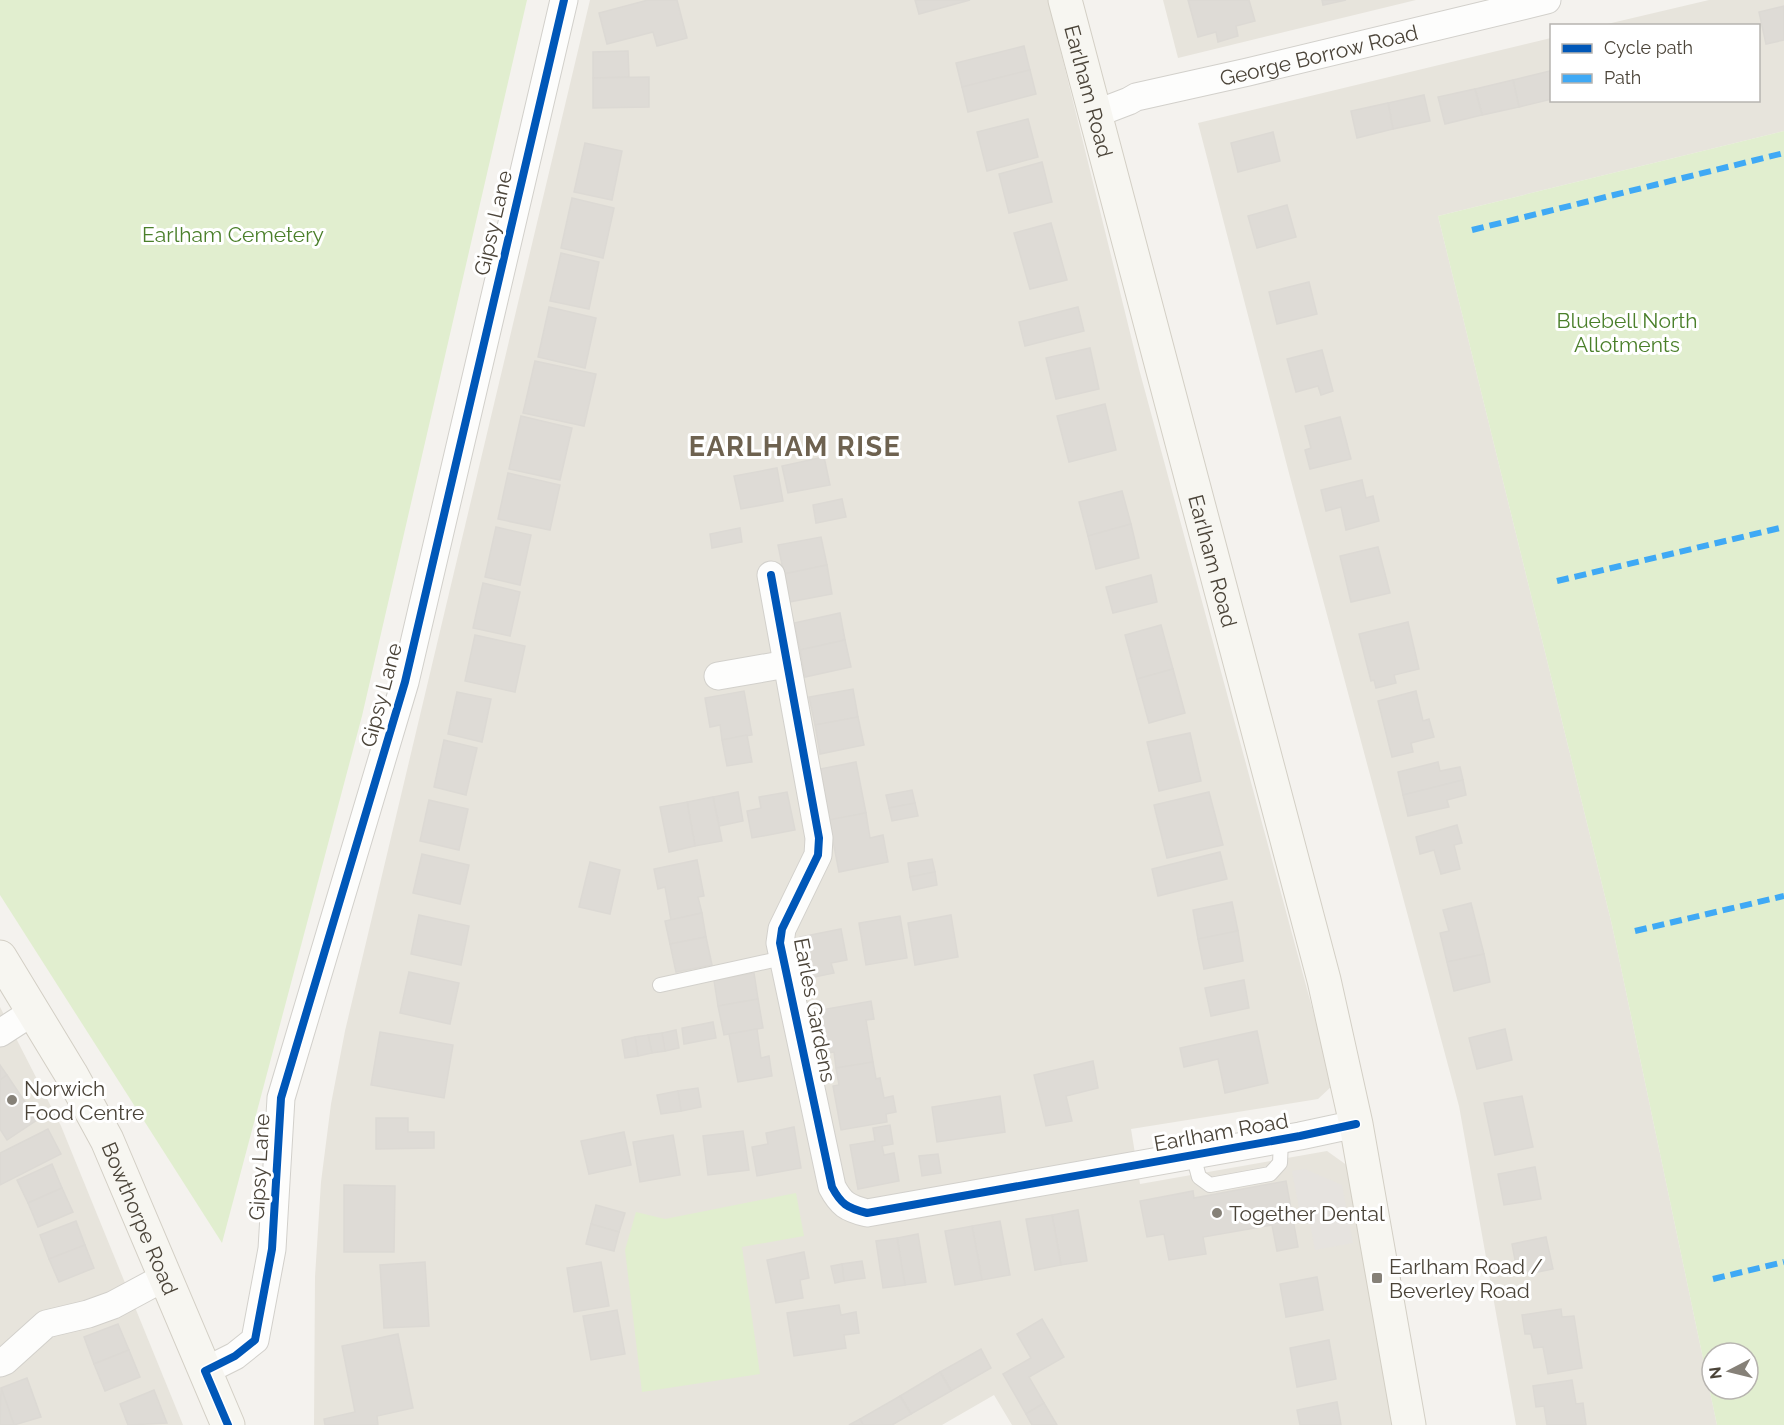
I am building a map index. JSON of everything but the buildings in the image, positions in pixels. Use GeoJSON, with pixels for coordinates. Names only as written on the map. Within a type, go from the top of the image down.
{"type":"FeatureCollection","features":[{"type":"Feature","properties":{"kind":"main road","name":"Earlham Road"},"geometry":{"type":"LineString","coordinates":[[1065,0],[1192,472],[1324,980],[1356,1124],[1409,1425]]}},
{"type":"Feature","properties":{"kind":"main road","name":"Bowthorpe Road"},"geometry":{"type":"LineString","coordinates":[[0,957],[71,1074],[107,1140],[228,1425]]}},
{"type":"Feature","properties":{"kind":"street","name":"Gipsy Lane"},"geometry":{"type":"LineString","coordinates":[[205,1371],[235,1356],[255,1340],[272,1249],[280,1098],[405,682],[564,0]]}},
{"type":"Feature","properties":{"kind":"street","name":"George Borrow Road"},"geometry":{"type":"LineString","coordinates":[[1095,114],[1136,96],[1259,70],[1547,0]]}},
{"type":"Feature","properties":{"kind":"street","name":"Earles Gardens"},"geometry":{"type":"LineString","coordinates":[[771,575],[819,838],[818,855],[782,929],[780,943],[832,1187],[840,1201],[852,1210],[867,1213],[1092,1172]]}},
{"type":"Feature","properties":{"kind":"street"},"geometry":{"type":"LineString","coordinates":[[718,676],[787,664]]}},
{"type":"Feature","properties":{"kind":"street"},"geometry":{"type":"LineString","coordinates":[[0,1033],[34,1011]]}},
{"type":"Feature","properties":{"kind":"street","name":"Earlham Road"},"geometry":{"type":"LineString","coordinates":[[1092,1172],[1193,1155],[1284,1158],[1356,1124]]}},
{"type":"Feature","properties":{"kind":"street"},"geometry":{"type":"LineString","coordinates":[[0,1363],[46,1324],[88,1314],[113,1305],[165,1276]]}},
{"type":"Feature","properties":{"kind":"lane"},"geometry":{"type":"LineString","coordinates":[[660,985],[783,958]]}},
{"type":"Feature","properties":{"kind":"shaded area"},"geometry":{"type":"Polygon","coordinates":[[[590,0],[1048,0],[1139,369],[1333,1085],[1318,1099],[1131,1129],[1140,1184],[1327,1151],[1348,1166],[1392,1425],[1012,1425],[994,1395],[942,1425],[314,1425],[315,1277],[321,1182],[331,1104],[345,1031],[590,0]]]}},
{"type":"Feature","properties":{"kind":"shaded area"},"geometry":{"type":"Polygon","coordinates":[[[1163,0],[1416,0],[1178,58],[1163,0]]]}},
{"type":"Feature","properties":{"kind":"shaded area"},"geometry":{"type":"Polygon","coordinates":[[[1709,0],[1784,0],[1784,131],[1438,216],[1612,925],[1700,1344],[1700,1401],[1712,1401],[1717,1425],[1516,1425],[1459,1106],[1290,477],[1198,123],[1550,38],[1550,102],[1760,102],[1760,24],[1607,24],[1709,0]]]}},
{"type":"Feature","properties":{"kind":"shaded area"},"geometry":{"type":"Polygon","coordinates":[[[0,1007],[61,1126],[183,1425],[0,1425],[0,1007]]]}},
{"type":"Feature","properties":{"kind":"shaded area"},"geometry":{"type":"Polygon","coordinates":[[[1305,1169],[1342,1185],[1353,1243],[1315,1250],[1308,1213],[1300,1214],[1292,1171],[1305,1169]]]}},
{"type":"Feature","properties":{"kind":"green space","name":"Earlham Cemetery"},"geometry":{"type":"Polygon","coordinates":[[[0,0],[527,0],[362,716],[222,1243],[0,895],[0,0]]]}},
{"type":"Feature","properties":{"kind":"green space","name":"Bluebell North Allotments"},"geometry":{"type":"Polygon","coordinates":[[[1784,131],[1784,1425],[1717,1425],[1712,1401],[1760,1401],[1760,1341],[1700,1341],[1700,1344],[1612,925],[1438,216],[1784,131]]]}},
{"type":"Feature","properties":{"kind":"green space"},"geometry":{"type":"Polygon","coordinates":[[[796,1193],[804,1236],[742,1247],[760,1374],[642,1392],[625,1250],[636,1212],[665,1219],[796,1193]]]}},
{"type":"Feature","properties":{"kind":"marked path"},"geometry":{"type":"LineString","coordinates":[[1472,230],[1784,153]]}},
{"type":"Feature","properties":{"kind":"marked path"},"geometry":{"type":"LineString","coordinates":[[1557,581],[1784,527]]}},
{"type":"Feature","properties":{"kind":"marked path"},"geometry":{"type":"LineString","coordinates":[[1635,931],[1784,896]]}},
{"type":"Feature","properties":{"kind":"marked path"},"geometry":{"type":"LineString","coordinates":[[1713,1279],[1784,1262]]}},
{"type":"Feature","properties":{"kind":"cycle path"},"geometry":{"type":"LineString","coordinates":[[228,1425],[205,1371],[235,1356],[255,1340],[272,1249],[281,1098],[405,682],[564,0]]}},
{"type":"Feature","properties":{"kind":"cycle path"},"geometry":{"type":"LineString","coordinates":[[771,575],[819,838],[818,855],[782,929],[780,943],[832,1187],[838,1198],[850,1207],[867,1213],[1356,1124]]}},
{"type":"Feature","properties":{"kind":"place","name":"Norwich Food Centre"},"geometry":{"type":"Point","coordinates":[12,1100]}},
{"type":"Feature","properties":{"kind":"place","name":"Together Dental"},"geometry":{"type":"Point","coordinates":[1217,1213]}},
{"type":"Feature","properties":{"kind":"place","name":"Earlham Road / Beverley Road"},"geometry":{"type":"Point","coordinates":[1377,1278]}},
{"type":"Feature","properties":{"kind":"district","name":"EARLHAM RISE"},"geometry":{"type":"Point","coordinates":[795,446]}}]}
